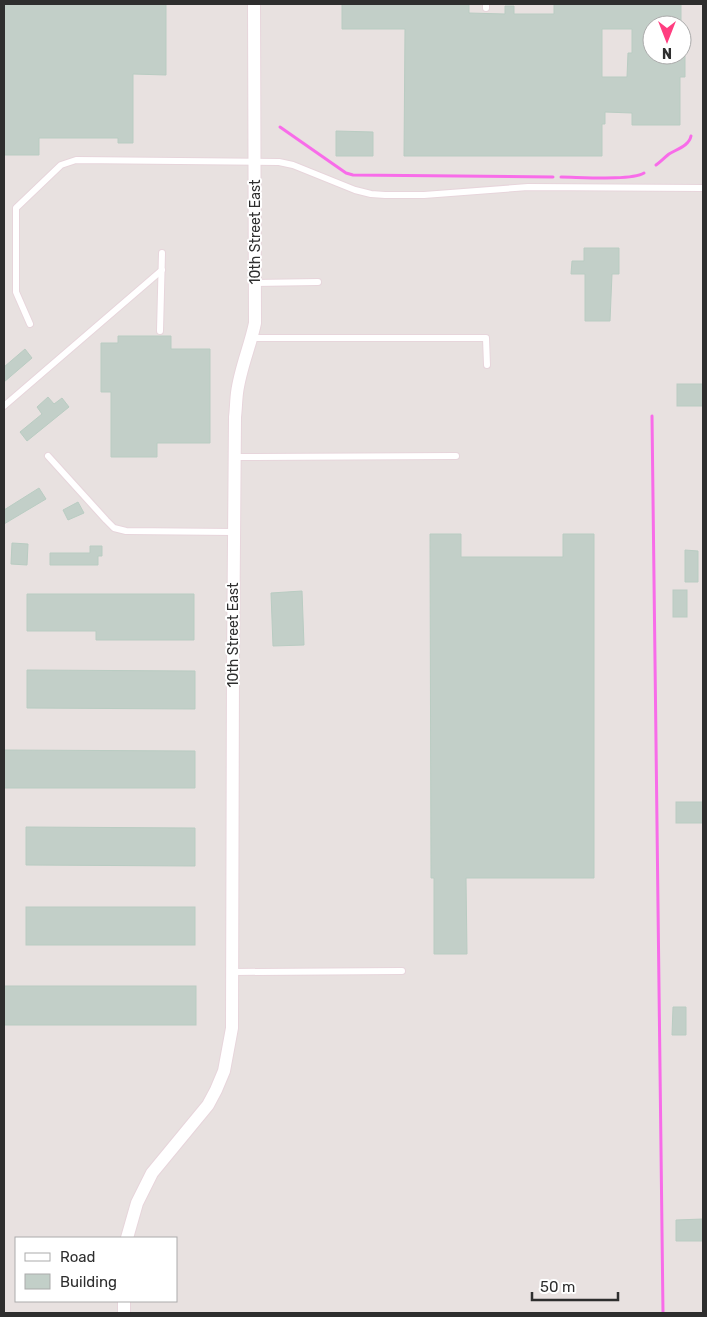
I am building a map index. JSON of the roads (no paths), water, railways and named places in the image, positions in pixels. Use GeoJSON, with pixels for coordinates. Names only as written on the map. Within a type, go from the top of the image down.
{"type":"FeatureCollection","features":[{"type":"Feature","properties":{"kind":"street","name":"10th Street East"},"geometry":{"type":"LineString","coordinates":[[127,1237],[137,1203],[152,1173],[204,1111],[216,1090],[224,1071],[232,1028],[235,457],[237,393],[255,323],[254,4]]}},
{"type":"Feature","properties":{"kind":"lane"},"geometry":{"type":"LineString","coordinates":[[30,324],[16,292],[16,208],[61,165],[76,160],[280,162],[293,165],[355,190],[385,195],[424,195],[528,187],[703,188]]}},
{"type":"Feature","properties":{"kind":"lane"},"geometry":{"type":"LineString","coordinates":[[160,331],[162,253]]}},
{"type":"Feature","properties":{"kind":"lane"},"geometry":{"type":"LineString","coordinates":[[4,406],[162,270]]}},
{"type":"Feature","properties":{"kind":"lane"},"geometry":{"type":"LineString","coordinates":[[255,283],[318,282]]}},
{"type":"Feature","properties":{"kind":"lane"},"geometry":{"type":"LineString","coordinates":[[252,338],[486,338],[487,365]]}},
{"type":"Feature","properties":{"kind":"lane"},"geometry":{"type":"LineString","coordinates":[[48,456],[114,528],[126,531],[234,532]]}},
{"type":"Feature","properties":{"kind":"lane"},"geometry":{"type":"LineString","coordinates":[[235,457],[456,456]]}},
{"type":"Feature","properties":{"kind":"lane"},"geometry":{"type":"LineString","coordinates":[[233,972],[402,971]]}},
{"type":"Feature","properties":{"kind":"waterway"},"geometry":{"type":"LineString","coordinates":[[280,127],[346,173],[353,175],[553,177]]}},
{"type":"Feature","properties":{"kind":"waterway"},"geometry":{"type":"LineString","coordinates":[[656,165],[669,154],[685,145],[691,136]]}},
{"type":"Feature","properties":{"kind":"waterway"},"geometry":{"type":"LineString","coordinates":[[561,177],[617,178],[644,173]]}},
{"type":"Feature","properties":{"kind":"waterway"},"geometry":{"type":"LineString","coordinates":[[652,416],[663,1313]]}}]}
